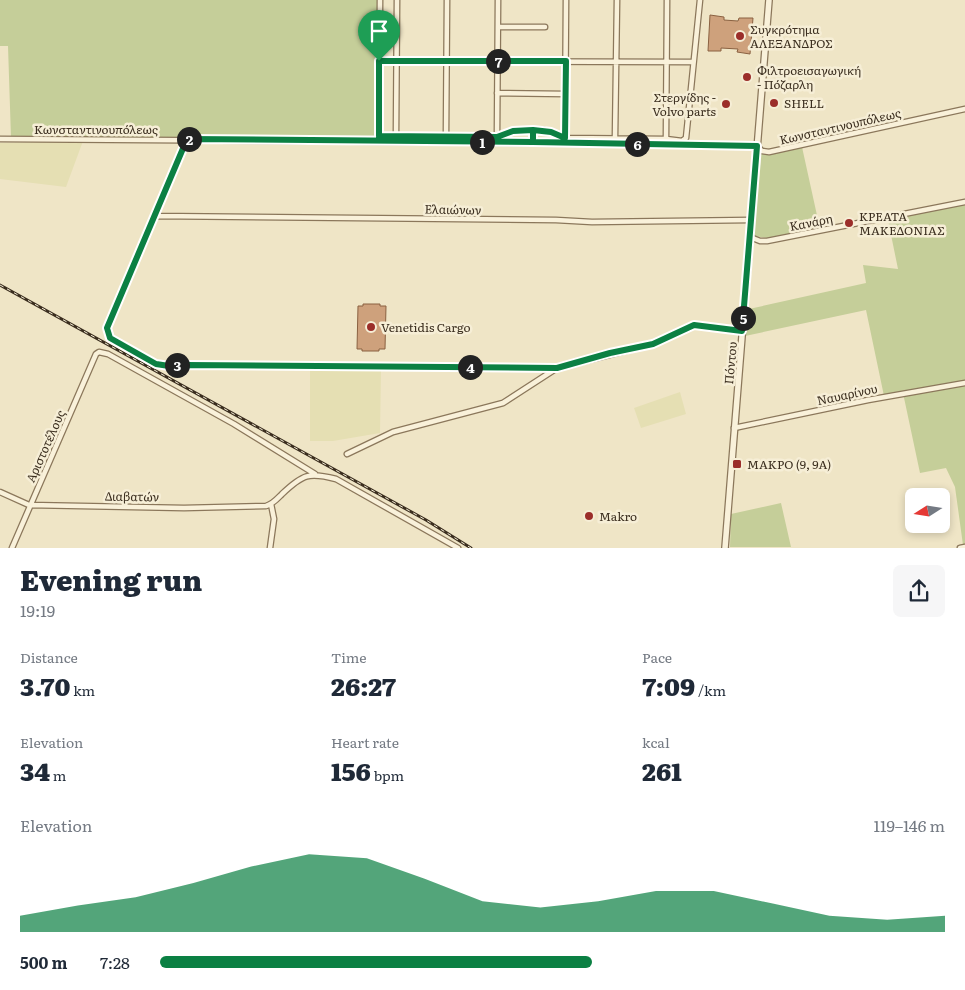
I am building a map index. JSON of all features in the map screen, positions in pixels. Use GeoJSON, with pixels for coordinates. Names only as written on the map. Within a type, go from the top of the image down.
{"type":"FeatureCollection","features":[{"type":"Feature","properties":{"kind":"street"},"geometry":{"type":"LineString","coordinates":[[380,0],[378,134],[381,136],[497,137],[513,131],[533,130],[551,132],[565,138],[666,139],[682,141],[686,138],[700,0]]}},
{"type":"Feature","properties":{"kind":"street"},"geometry":{"type":"LineString","coordinates":[[396,136],[397,0]]}},
{"type":"Feature","properties":{"kind":"street"},"geometry":{"type":"LineString","coordinates":[[446,137],[447,0]]}},
{"type":"Feature","properties":{"kind":"street"},"geometry":{"type":"LineString","coordinates":[[497,137],[498,0]]}},
{"type":"Feature","properties":{"kind":"street"},"geometry":{"type":"LineString","coordinates":[[565,138],[566,0]]}},
{"type":"Feature","properties":{"kind":"street"},"geometry":{"type":"LineString","coordinates":[[615,138],[616,0]]}},
{"type":"Feature","properties":{"kind":"street"},"geometry":{"type":"LineString","coordinates":[[666,139],[667,0]]}},
{"type":"Feature","properties":{"kind":"street","name":"Πόντου"},"geometry":{"type":"LineString","coordinates":[[725,548],[769,0]]}},
{"type":"Feature","properties":{"kind":"street"},"geometry":{"type":"LineString","coordinates":[[498,27],[544,28]]}},
{"type":"Feature","properties":{"kind":"street"},"geometry":{"type":"LineString","coordinates":[[379,61],[694,62]]}},
{"type":"Feature","properties":{"kind":"street"},"geometry":{"type":"LineString","coordinates":[[497,93],[566,94]]}},
{"type":"Feature","properties":{"kind":"street","name":"Κωνσταντινουπόλεως"},"geometry":{"type":"LineString","coordinates":[[0,139],[533,142],[757,146],[762,151],[769,152],[965,109]]}},
{"type":"Feature","properties":{"kind":"street"},"geometry":{"type":"LineString","coordinates":[[533,130],[533,142]]}},
{"type":"Feature","properties":{"kind":"street"},"geometry":{"type":"LineString","coordinates":[[187,139],[109,322],[107,332],[110,338],[117,343],[156,364],[169,366],[557,368],[610,353],[653,344],[694,325],[742,331]]}},
{"type":"Feature","properties":{"kind":"street","name":"Κανάρη"},"geometry":{"type":"LineString","coordinates":[[750,237],[756,241],[767,241],[965,202]]}},
{"type":"Feature","properties":{"kind":"street","name":"Ελαιώνων"},"geometry":{"type":"LineString","coordinates":[[155,216],[556,220],[592,222],[751,220]]}},
{"type":"Feature","properties":{"kind":"street","name":"Αριστοτέλους"},"geometry":{"type":"LineString","coordinates":[[12,548],[29,505],[97,353],[104,352],[143,373],[234,424],[315,474]]}},
{"type":"Feature","properties":{"kind":"street"},"geometry":{"type":"LineString","coordinates":[[348,454],[393,432],[503,403],[557,368]]}},
{"type":"Feature","properties":{"kind":"street","name":"Ναυαρίνου"},"geometry":{"type":"LineString","coordinates":[[734,428],[868,400],[965,383]]}},
{"type":"Feature","properties":{"kind":"street"},"geometry":{"type":"LineString","coordinates":[[270,548],[274,519],[271,504],[299,480],[315,474],[336,479],[458,548]]}},
{"type":"Feature","properties":{"kind":"street","name":"Διαβατών"},"geometry":{"type":"LineString","coordinates":[[0,492],[29,505],[184,508],[266,506],[271,504]]}},
{"type":"Feature","properties":{"kind":"street"},"geometry":{"type":"LineString","coordinates":[[960,548],[965,546]]}},
{"type":"Feature","properties":{"kind":"shaded area"},"geometry":{"type":"Polygon","coordinates":[[[83,141],[66,187],[0,179],[0,143],[83,141]]]}},
{"type":"Feature","properties":{"kind":"shaded area"},"geometry":{"type":"Polygon","coordinates":[[[310,368],[381,369],[380,433],[333,441],[310,441],[310,368]]]}},
{"type":"Feature","properties":{"kind":"shaded area"},"geometry":{"type":"Polygon","coordinates":[[[680,392],[686,414],[641,428],[634,408],[680,392]]]}},
{"type":"Feature","properties":{"kind":"green space"},"geometry":{"type":"Polygon","coordinates":[[[0,0],[378,0],[375,138],[11,138],[8,46],[0,46],[0,0]]]}},
{"type":"Feature","properties":{"kind":"green space"},"geometry":{"type":"Polygon","coordinates":[[[802,147],[820,229],[767,238],[754,236],[761,154],[771,154],[802,147]]]}},
{"type":"Feature","properties":{"kind":"green space"},"geometry":{"type":"Polygon","coordinates":[[[965,203],[965,544],[963,545],[955,487],[946,468],[920,473],[903,393],[884,396],[866,310],[745,336],[749,309],[866,283],[863,265],[898,269],[888,220],[965,203]]]}},
{"type":"Feature","properties":{"kind":"green space"},"geometry":{"type":"Polygon","coordinates":[[[781,503],[791,547],[730,547],[731,514],[781,503]]]}},
{"type":"Feature","properties":{"kind":"building"},"geometry":{"type":"Polygon","coordinates":[[[710,15],[724,17],[724,20],[738,21],[739,18],[753,18],[750,54],[737,52],[738,49],[721,48],[721,51],[708,51],[710,15]]]}},
{"type":"Feature","properties":{"kind":"building","name":"Venetidis Cargo"},"geometry":{"type":"Polygon","coordinates":[[[363,304],[386,306],[385,349],[362,351],[362,349],[357,349],[358,306],[363,306],[363,304]]]}},
{"type":"Feature","properties":{"kind":"railway"},"geometry":{"type":"LineString","coordinates":[[0,285],[426,520],[471,548]]}},
{"type":"Feature","properties":{"kind":"place","name":"Συγκρότημα ΑΛΕΞΑΝΔΡΟΣ"},"geometry":{"type":"Point","coordinates":[740,36]}},
{"type":"Feature","properties":{"kind":"place","name":"Φιλτροεισαγωγική - Πόζαρλη"},"geometry":{"type":"Point","coordinates":[747,77]}},
{"type":"Feature","properties":{"kind":"place","name":"SHELL"},"geometry":{"type":"Point","coordinates":[774,103]}},
{"type":"Feature","properties":{"kind":"place","name":"Στεργίδης - Volvo parts"},"geometry":{"type":"Point","coordinates":[726,104]}},
{"type":"Feature","properties":{"kind":"place","name":"ΚΡΕΑΤΑ ΜΑΚΕΔΟΝΙΑΣ"},"geometry":{"type":"Point","coordinates":[849,223]}},
{"type":"Feature","properties":{"kind":"place","name":"Venetidis Cargo"},"geometry":{"type":"Point","coordinates":[371,327]}},
{"type":"Feature","properties":{"kind":"place","name":"ΜΑΚΡΟ (9, 9Α)"},"geometry":{"type":"Point","coordinates":[737,464]}},
{"type":"Feature","properties":{"kind":"place","name":"Makro"},"geometry":{"type":"Point","coordinates":[589,516]}},
{"type":"Feature","properties":{"kind":"route"},"geometry":{"type":"LineString","coordinates":[[379,61],[379,136],[497,137],[513,131],[533,130],[533,142],[187,139],[107,328],[110,338],[156,364],[169,366],[381,366],[528,369],[557,368],[573,365],[610,353],[653,344],[688,326],[715,326],[742,331],[757,146],[533,142],[533,130],[544,130],[565,138],[566,61],[379,61]]}}]}
